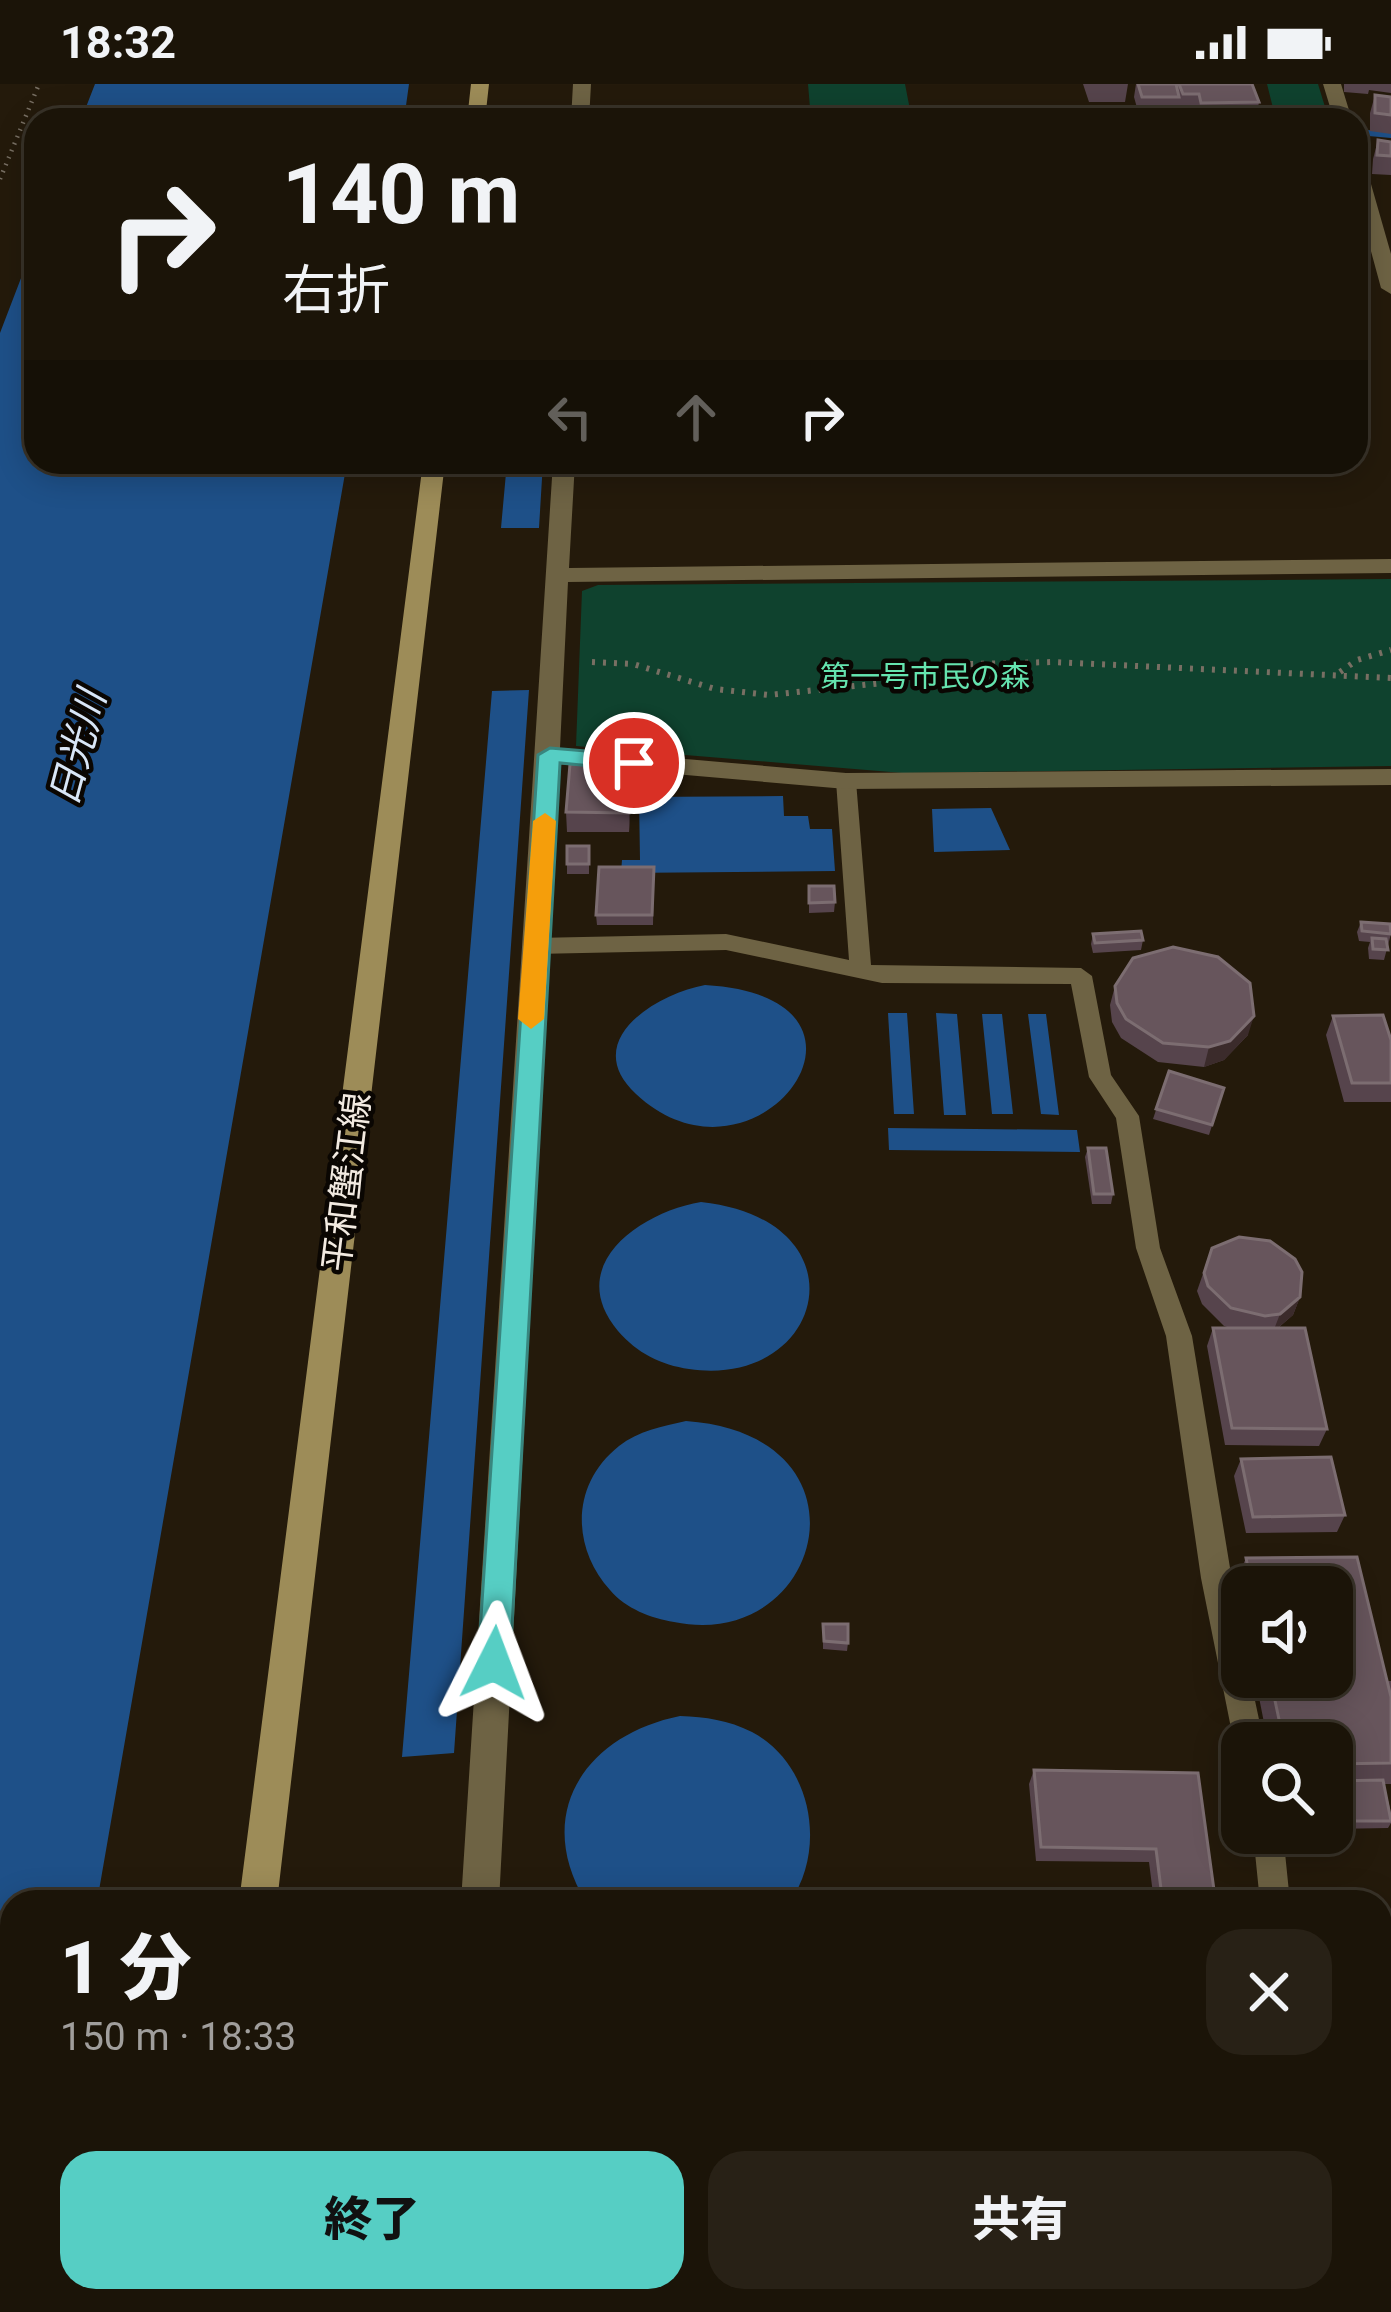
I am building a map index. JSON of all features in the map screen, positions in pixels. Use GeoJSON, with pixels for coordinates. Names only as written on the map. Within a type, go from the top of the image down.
{"type":"FeatureCollection","features":[{"type":"Feature","properties":{"kind":"main road","name":"平和蟹江線"},"geometry":{"type":"LineString","coordinates":[[260,1890],[433,474]]}},
{"type":"Feature","properties":{"kind":"street"},"geometry":{"type":"LineString","coordinates":[[1368,197],[1387,251],[1391,288]]}},
{"type":"Feature","properties":{"kind":"street"},"geometry":{"type":"LineString","coordinates":[[481,1890],[563,474]]}},
{"type":"Feature","properties":{"kind":"street"},"geometry":{"type":"LineString","coordinates":[[559,575],[1391,566]]}},
{"type":"Feature","properties":{"kind":"street"},"geometry":{"type":"LineString","coordinates":[[550,755],[846,782],[1391,777]]}},
{"type":"Feature","properties":{"kind":"lane"},"geometry":{"type":"LineString","coordinates":[[846,782],[861,971]]}},
{"type":"Feature","properties":{"kind":"lane"},"geometry":{"type":"LineString","coordinates":[[535,946],[726,942],[861,971],[1082,976],[1100,1077],[1127,1116],[1148,1248],[1179,1336],[1215,1578],[1246,1722]]}},
{"type":"Feature","properties":{"kind":"lane"},"geometry":{"type":"LineString","coordinates":[[1270,1854],[1274,1890]]}},
{"type":"Feature","properties":{"kind":"path"},"geometry":{"type":"LineString","coordinates":[[0,179],[24,121]]}},
{"type":"Feature","properties":{"kind":"path"},"geometry":{"type":"LineString","coordinates":[[1338,673],[1357,660],[1391,650]]}},
{"type":"Feature","properties":{"kind":"path"},"geometry":{"type":"LineString","coordinates":[[554,660],[633,664],[715,689],[769,695],[892,682],[969,664],[1053,662],[1391,678]]}},
{"type":"Feature","properties":{"kind":"green space"},"geometry":{"type":"Polygon","coordinates":[[[808,84],[905,84],[910,108],[810,108],[808,84]]]}},
{"type":"Feature","properties":{"kind":"green space"},"geometry":{"type":"Polygon","coordinates":[[[1267,84],[1318,84],[1325,108],[1273,108],[1267,84]]]}},
{"type":"Feature","properties":{"kind":"green space","name":"第一号市民の森"},"geometry":{"type":"Polygon","coordinates":[[[1391,579],[1391,766],[903,773],[576,746],[582,591],[598,585],[1391,579]]]}},
{"type":"Feature","properties":{"kind":"water"},"geometry":{"type":"Polygon","coordinates":[[[95,84],[409,84],[406,108],[86,108],[95,84]]]}},
{"type":"Feature","properties":{"kind":"water","name":"日光川"},"geometry":{"type":"Polygon","coordinates":[[[24,270],[24,474],[345,474],[99,1890],[0,1890],[0,333],[24,270]]]}},
{"type":"Feature","properties":{"kind":"water"},"geometry":{"type":"Polygon","coordinates":[[[506,474],[542,474],[539,528],[501,528],[506,474]]]}},
{"type":"Feature","properties":{"kind":"water"},"geometry":{"type":"Polygon","coordinates":[[[529,690],[454,1753],[402,1757],[492,691],[529,690]]]}},
{"type":"Feature","properties":{"kind":"water"},"geometry":{"type":"Polygon","coordinates":[[[783,796],[784,816],[808,816],[810,829],[832,829],[835,871],[621,873],[622,860],[640,860],[639,797],[783,796]]]}},
{"type":"Feature","properties":{"kind":"water"},"geometry":{"type":"Polygon","coordinates":[[[991,808],[1010,850],[934,852],[932,809],[991,808]]]}},
{"type":"Feature","properties":{"kind":"water"},"geometry":{"type":"Polygon","coordinates":[[[705,985],[766,998],[798,1023],[806,1054],[793,1086],[765,1112],[727,1126],[682,1122],[636,1094],[621,1074],[616,1056],[620,1039],[647,1009],[705,985]]]}},
{"type":"Feature","properties":{"kind":"water"},"geometry":{"type":"Polygon","coordinates":[[[888,1013],[907,1013],[914,1114],[894,1114],[888,1013]]]}},
{"type":"Feature","properties":{"kind":"water"},"geometry":{"type":"Polygon","coordinates":[[[936,1013],[957,1014],[966,1115],[944,1115],[936,1013]]]}},
{"type":"Feature","properties":{"kind":"water"},"geometry":{"type":"Polygon","coordinates":[[[982,1014],[1002,1014],[1013,1114],[992,1114],[982,1014]]]}},
{"type":"Feature","properties":{"kind":"water"},"geometry":{"type":"Polygon","coordinates":[[[1028,1014],[1046,1014],[1059,1115],[1041,1114],[1028,1014]]]}},
{"type":"Feature","properties":{"kind":"water"},"geometry":{"type":"Polygon","coordinates":[[[888,1128],[1077,1130],[1080,1152],[889,1150],[888,1128]]]}},
{"type":"Feature","properties":{"kind":"water"},"geometry":{"type":"Polygon","coordinates":[[[701,1202],[754,1215],[788,1238],[806,1268],[809,1300],[797,1330],[772,1354],[736,1368],[689,1369],[659,1361],[625,1339],[603,1307],[599,1284],[604,1264],[616,1246],[655,1217],[701,1202]]]}},
{"type":"Feature","properties":{"kind":"water"},"geometry":{"type":"Polygon","coordinates":[[[686,1421],[747,1435],[787,1463],[807,1499],[809,1538],[794,1576],[766,1606],[725,1623],[674,1622],[631,1607],[597,1573],[583,1536],[585,1498],[603,1462],[634,1436],[686,1421]]]}},
{"type":"Feature","properties":{"kind":"water"},"geometry":{"type":"Polygon","coordinates":[[[680,1716],[717,1720],[752,1732],[772,1746],[788,1764],[807,1809],[808,1857],[796,1890],[581,1890],[565,1838],[567,1809],[595,1760],[647,1726],[680,1716]]]}},
{"type":"Feature","properties":{"kind":"building"},"geometry":{"type":"Polygon","coordinates":[[[1138,84],[1176,84],[1179,97],[1142,97],[1138,84]]]}},
{"type":"Feature","properties":{"kind":"building"},"geometry":{"type":"Polygon","coordinates":[[[1179,84],[1252,84],[1259,102],[1201,103],[1199,94],[1183,94],[1179,84]]]}},
{"type":"Feature","properties":{"kind":"building"},"geometry":{"type":"Polygon","coordinates":[[[1375,95],[1391,97],[1391,115],[1375,113],[1375,95]]]}},
{"type":"Feature","properties":{"kind":"building"},"geometry":{"type":"Polygon","coordinates":[[[1378,140],[1391,142],[1391,156],[1377,155],[1378,140]]]}},
{"type":"Feature","properties":{"kind":"building"},"geometry":{"type":"Polygon","coordinates":[[[570,764],[631,764],[629,813],[566,812],[570,764]]]}},
{"type":"Feature","properties":{"kind":"building"},"geometry":{"type":"Polygon","coordinates":[[[567,846],[589,846],[589,864],[567,864],[567,846]]]}},
{"type":"Feature","properties":{"kind":"building"},"geometry":{"type":"Polygon","coordinates":[[[599,867],[654,867],[652,915],[596,915],[599,867]]]}},
{"type":"Feature","properties":{"kind":"building"},"geometry":{"type":"Polygon","coordinates":[[[809,886],[834,886],[835,902],[809,903],[809,886]]]}},
{"type":"Feature","properties":{"kind":"building"},"geometry":{"type":"Polygon","coordinates":[[[1361,922],[1390,924],[1391,934],[1362,931],[1361,922]]]}},
{"type":"Feature","properties":{"kind":"building"},"geometry":{"type":"Polygon","coordinates":[[[1141,931],[1143,940],[1095,943],[1093,934],[1141,931]]]}},
{"type":"Feature","properties":{"kind":"building"},"geometry":{"type":"Polygon","coordinates":[[[1372,938],[1386,939],[1388,950],[1373,949],[1372,938]]]}},
{"type":"Feature","properties":{"kind":"building"},"geometry":{"type":"Polygon","coordinates":[[[1173,947],[1218,957],[1250,983],[1254,1016],[1230,1041],[1209,1047],[1163,1043],[1126,1019],[1115,986],[1133,958],[1173,947]]]}},
{"type":"Feature","properties":{"kind":"building"},"geometry":{"type":"Polygon","coordinates":[[[1383,1015],[1391,1040],[1391,1083],[1352,1083],[1333,1016],[1383,1015]]]}},
{"type":"Feature","properties":{"kind":"building"},"geometry":{"type":"Polygon","coordinates":[[[1169,1071],[1224,1088],[1212,1125],[1156,1109],[1169,1071]]]}},
{"type":"Feature","properties":{"kind":"building"},"geometry":{"type":"Polygon","coordinates":[[[1088,1148],[1106,1148],[1113,1194],[1094,1194],[1088,1148]]]}},
{"type":"Feature","properties":{"kind":"building"},"geometry":{"type":"Polygon","coordinates":[[[1239,1237],[1270,1241],[1295,1259],[1302,1272],[1300,1297],[1280,1314],[1265,1316],[1231,1308],[1208,1286],[1204,1273],[1212,1248],[1239,1237]]]}},
{"type":"Feature","properties":{"kind":"building"},"geometry":{"type":"Polygon","coordinates":[[[1213,1328],[1305,1328],[1327,1429],[1232,1428],[1213,1328]]]}},
{"type":"Feature","properties":{"kind":"building"},"geometry":{"type":"Polygon","coordinates":[[[1331,1457],[1345,1515],[1253,1517],[1241,1459],[1331,1457]]]}},
{"type":"Feature","properties":{"kind":"building"},"geometry":{"type":"Polygon","coordinates":[[[1357,1557],[1391,1697],[1391,1763],[1353,1764],[1353,1722],[1280,1722],[1274,1698],[1353,1698],[1353,1566],[1248,1566],[1246,1558],[1357,1557]]]}},
{"type":"Feature","properties":{"kind":"building"},"geometry":{"type":"Polygon","coordinates":[[[823,1624],[848,1624],[848,1643],[824,1641],[823,1624]]]}},
{"type":"Feature","properties":{"kind":"building"},"geometry":{"type":"Polygon","coordinates":[[[1034,1770],[1198,1773],[1214,1890],[1161,1889],[1156,1849],[1041,1847],[1034,1770]]]}},
{"type":"Feature","properties":{"kind":"building"},"geometry":{"type":"Polygon","coordinates":[[[1383,1780],[1391,1821],[1353,1821],[1353,1781],[1383,1780]]]}},
{"type":"Feature","properties":{"kind":"waterway"},"geometry":{"type":"LineString","coordinates":[[1368,133],[1391,135]]}},
{"type":"Feature","properties":{"kind":"slow traffic"},"geometry":{"type":"LineString","coordinates":[[531,1019],[545,821]]}},
{"type":"Feature","properties":{"kind":"route"},"geometry":{"type":"LineString","coordinates":[[494,1663],[550,755],[634,763]]}}]}
